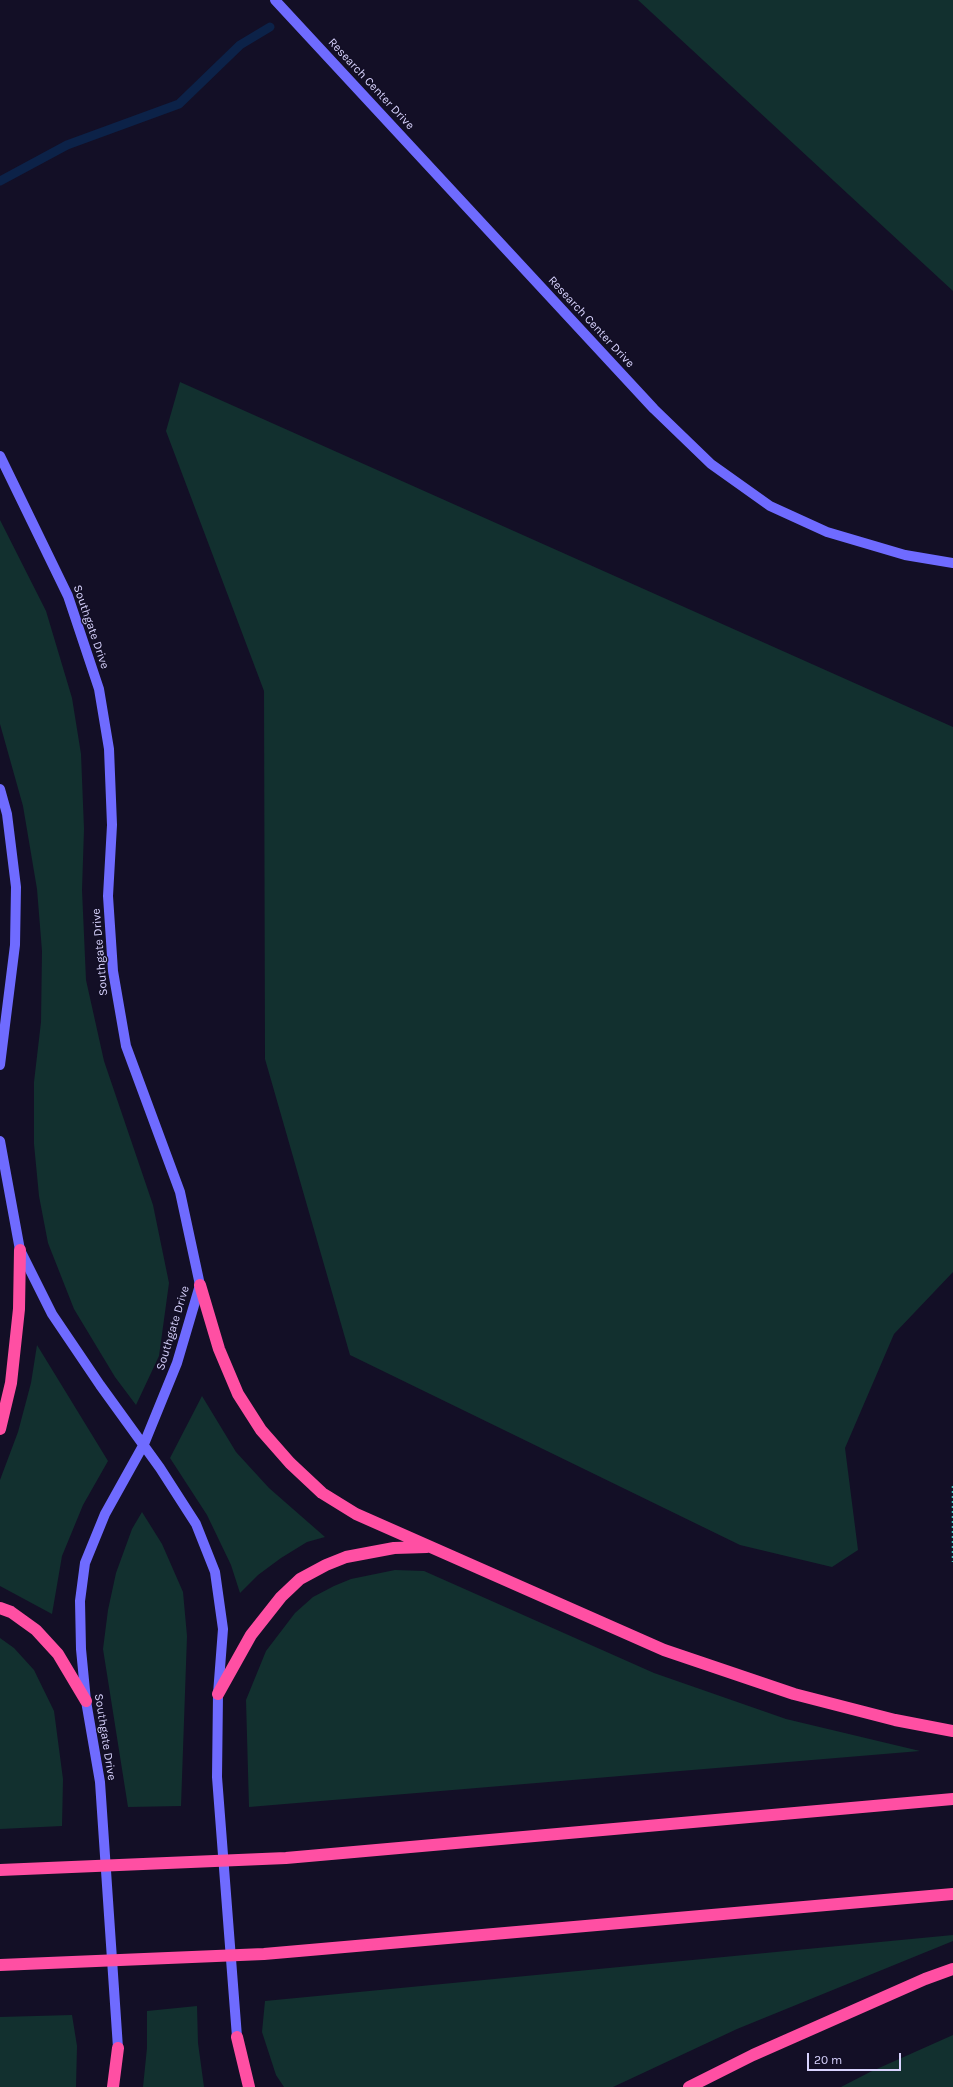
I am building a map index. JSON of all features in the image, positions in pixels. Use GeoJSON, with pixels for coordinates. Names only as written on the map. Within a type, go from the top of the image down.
{"type":"FeatureCollection","features":[{"type":"Feature","properties":{"kind":"highway"},"geometry":{"type":"LineString","coordinates":[[0,1429],[11,1383],[19,1309],[20,1250]]}},
{"type":"Feature","properties":{"kind":"highway"},"geometry":{"type":"LineString","coordinates":[[200,1284],[218,1349],[238,1394],[261,1430],[290,1463],[322,1493],[356,1514],[664,1650],[794,1694],[895,1720],[953,1730]]}},
{"type":"Feature","properties":{"kind":"highway"},"geometry":{"type":"LineString","coordinates":[[218,1694],[251,1635],[280,1597],[300,1579],[326,1564],[346,1557],[394,1548],[432,1547]]}},
{"type":"Feature","properties":{"kind":"highway"},"geometry":{"type":"LineString","coordinates":[[0,1608],[11,1612],[36,1630],[58,1654],[86,1701]]}},
{"type":"Feature","properties":{"kind":"highway"},"geometry":{"type":"LineString","coordinates":[[0,1870],[286,1858],[953,1799]]}},
{"type":"Feature","properties":{"kind":"highway"},"geometry":{"type":"LineString","coordinates":[[0,1965],[264,1954],[953,1894]]}},
{"type":"Feature","properties":{"kind":"highway"},"geometry":{"type":"LineString","coordinates":[[689,2087],[753,2055],[926,1979],[953,1969]]}},
{"type":"Feature","properties":{"kind":"highway"},"geometry":{"type":"LineString","coordinates":[[237,2037],[249,2087]]}},
{"type":"Feature","properties":{"kind":"highway"},"geometry":{"type":"LineString","coordinates":[[113,2087],[118,2048]]}},
{"type":"Feature","properties":{"kind":"main road","name":"Research Center Drive"},"geometry":{"type":"LineString","coordinates":[[275,0],[654,409],[711,464],[770,506],[827,532],[905,555],[953,563]]}},
{"type":"Feature","properties":{"kind":"main road","name":"Southgate Drive"},"geometry":{"type":"LineString","coordinates":[[0,456],[68,596],[99,689],[109,749],[112,824],[108,896],[113,971],[126,1046],[180,1192],[200,1284],[177,1363],[144,1444],[104,1514],[85,1563],[80,1601],[81,1649],[86,1701],[100,1782],[118,2048]]}},
{"type":"Feature","properties":{"kind":"main road"},"geometry":{"type":"LineString","coordinates":[[0,789],[7,814],[16,887],[15,945],[0,1065]]}},
{"type":"Feature","properties":{"kind":"main road"},"geometry":{"type":"LineString","coordinates":[[0,1141],[20,1250],[52,1314],[100,1386],[144,1444],[196,1524],[215,1572],[223,1629],[218,1694],[218,1777],[237,2037]]}},
{"type":"Feature","properties":{"kind":"path"},"geometry":{"type":"LineString","coordinates":[[953,1486],[953,1562]]}},
{"type":"Feature","properties":{"kind":"green space"},"geometry":{"type":"Polygon","coordinates":[[[638,0],[953,0],[953,291],[638,0]]]}},
{"type":"Feature","properties":{"kind":"green space"},"geometry":{"type":"Polygon","coordinates":[[[180,382],[953,727],[953,1272],[894,1334],[845,1448],[858,1550],[832,1567],[740,1545],[350,1355],[265,1059],[264,691],[166,431],[180,382]]]}},
{"type":"Feature","properties":{"kind":"green space"},"geometry":{"type":"Polygon","coordinates":[[[0,520],[46,611],[72,698],[81,754],[84,829],[82,890],[86,980],[104,1061],[153,1205],[169,1283],[159,1356],[136,1405],[115,1377],[74,1309],[48,1243],[39,1196],[34,1144],[34,1082],[41,1022],[42,951],[37,889],[23,806],[0,724],[0,520]]]}},
{"type":"Feature","properties":{"kind":"green space"},"geometry":{"type":"Polygon","coordinates":[[[37,1345],[108,1461],[83,1505],[62,1556],[52,1614],[0,1586],[0,1480],[18,1432],[31,1383],[37,1345]]]}},
{"type":"Feature","properties":{"kind":"green space"},"geometry":{"type":"Polygon","coordinates":[[[202,1396],[236,1452],[269,1488],[325,1537],[307,1542],[281,1558],[258,1575],[240,1593],[231,1565],[207,1515],[170,1458],[202,1396]]]}},
{"type":"Feature","properties":{"kind":"green space"},"geometry":{"type":"Polygon","coordinates":[[[142,1512],[162,1544],[183,1592],[187,1636],[181,1806],[128,1807],[103,1649],[108,1610],[116,1573],[132,1529],[142,1512]]]}},
{"type":"Feature","properties":{"kind":"green space"},"geometry":{"type":"Polygon","coordinates":[[[395,1570],[424,1571],[654,1673],[786,1719],[920,1751],[249,1807],[246,1700],[266,1651],[295,1613],[313,1597],[351,1579],[395,1570]]]}},
{"type":"Feature","properties":{"kind":"green space"},"geometry":{"type":"Polygon","coordinates":[[[0,1638],[14,1648],[34,1670],[54,1711],[63,1779],[62,1826],[0,1829],[0,1638]]]}},
{"type":"Feature","properties":{"kind":"green space"},"geometry":{"type":"Polygon","coordinates":[[[953,1935],[953,1941],[737,2029],[613,2087],[284,2087],[276,2075],[262,2032],[265,2001],[953,1935]]]}},
{"type":"Feature","properties":{"kind":"green space"},"geometry":{"type":"Polygon","coordinates":[[[197,2006],[198,2043],[204,2087],[143,2087],[147,2048],[147,2011],[197,2006]]]}},
{"type":"Feature","properties":{"kind":"green space"},"geometry":{"type":"Polygon","coordinates":[[[72,2015],[77,2046],[76,2087],[0,2087],[0,2017],[72,2015]]]}},
{"type":"Feature","properties":{"kind":"green space"},"geometry":{"type":"Polygon","coordinates":[[[953,2035],[953,2087],[841,2087],[870,2072],[953,2035]]]}},
{"type":"Feature","properties":{"kind":"waterway"},"geometry":{"type":"LineString","coordinates":[[0,181],[67,145],[179,104],[240,45],[270,27]]}}]}
